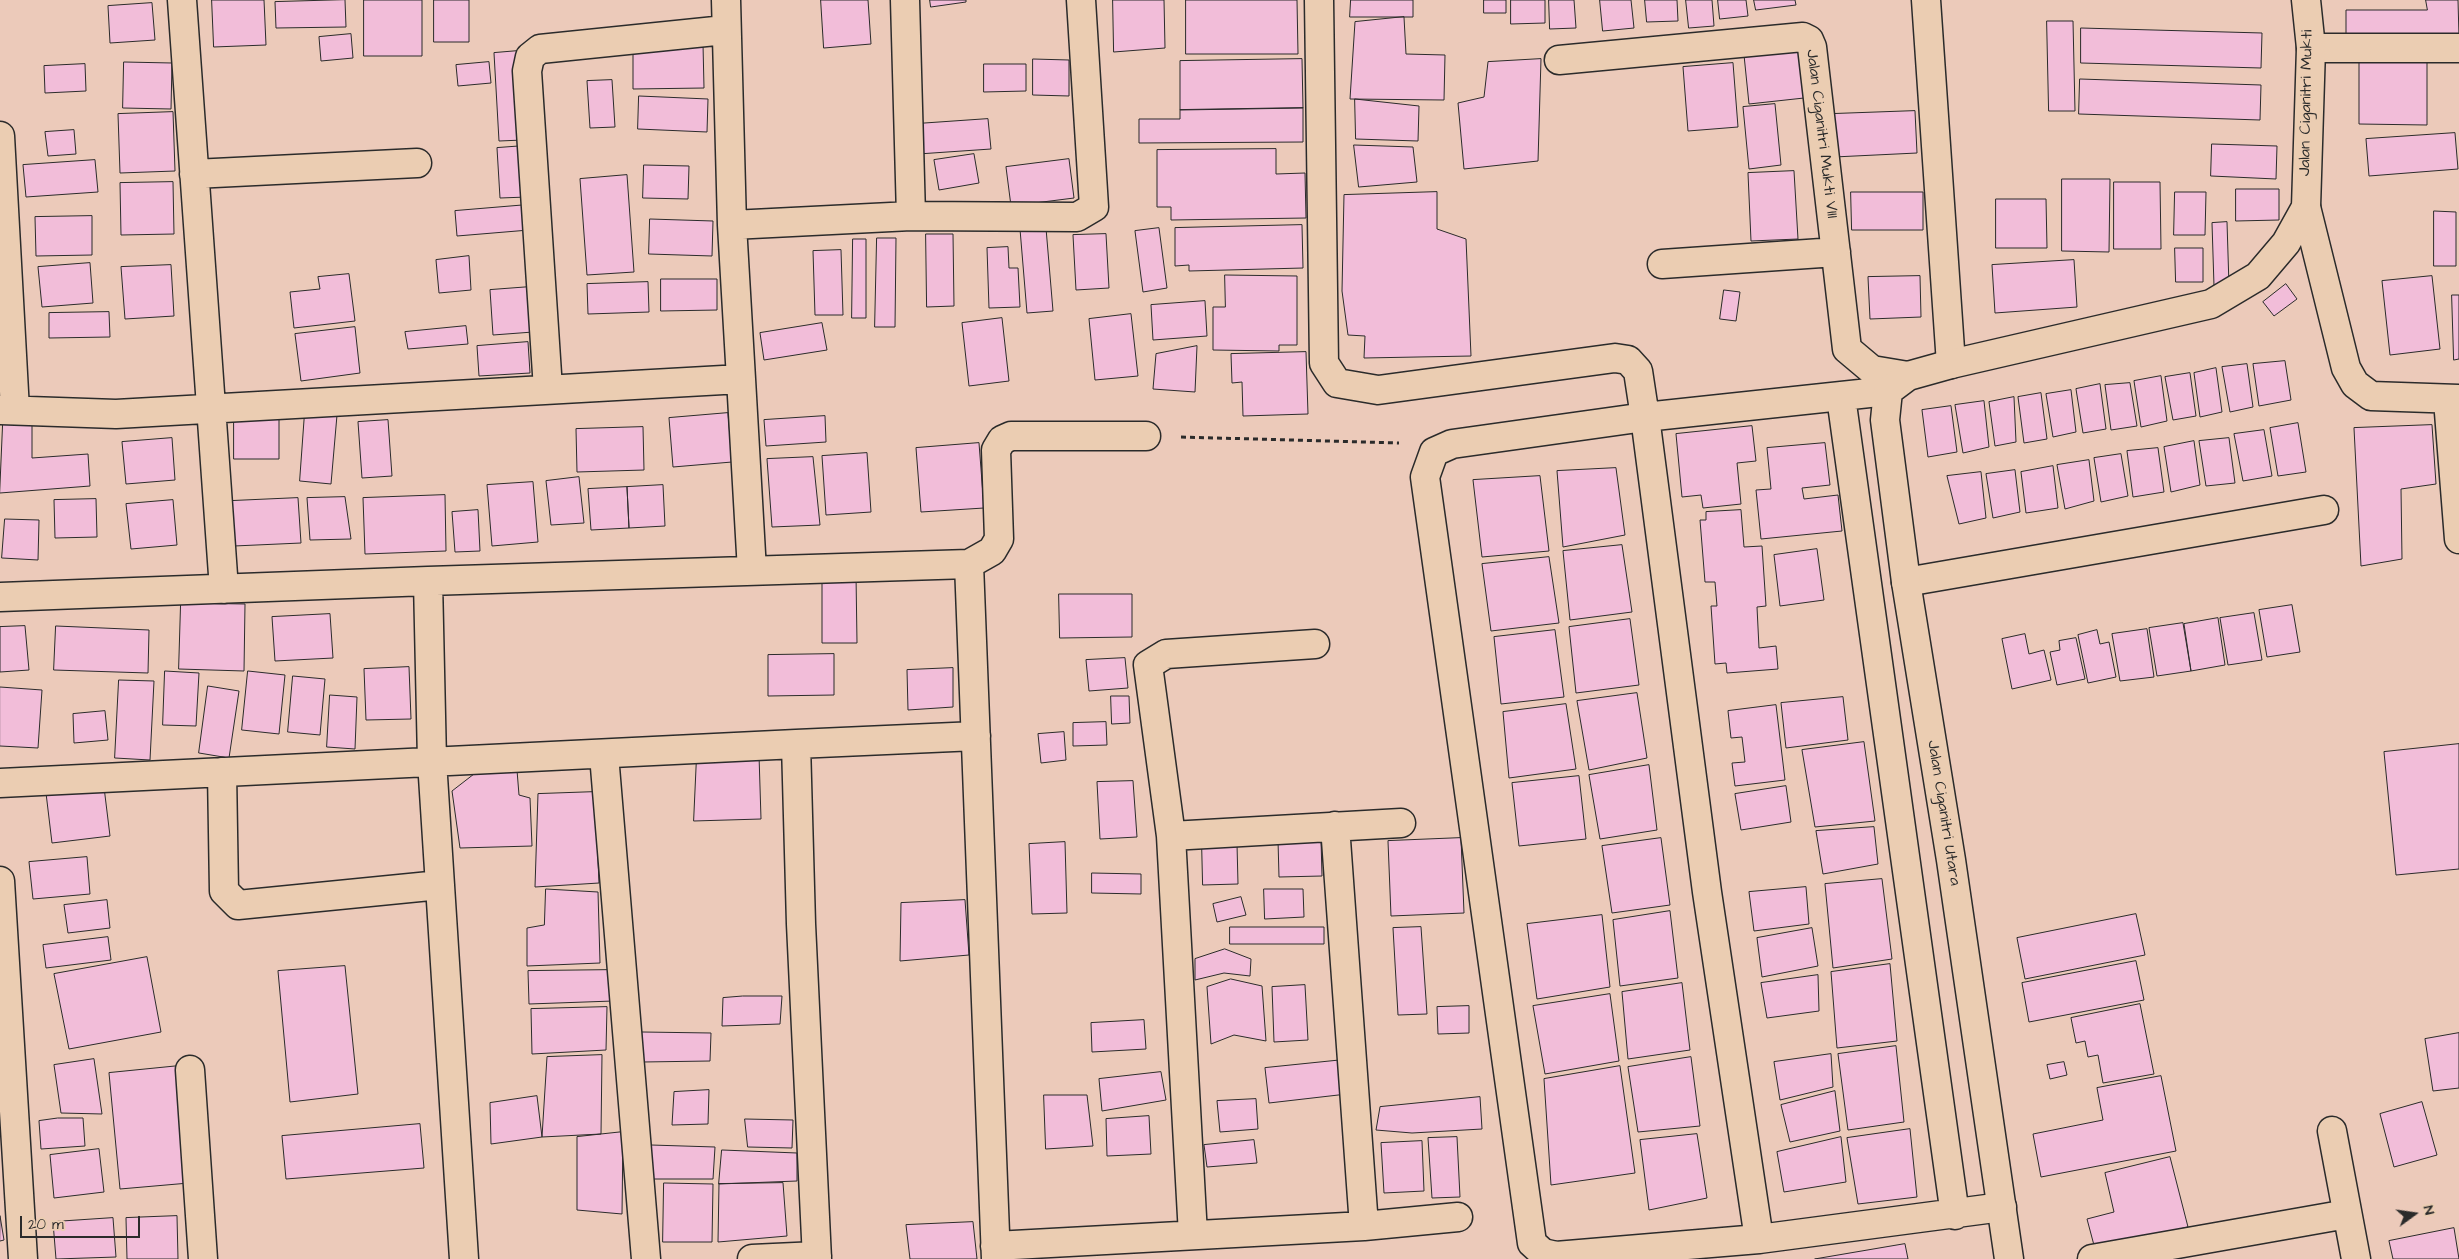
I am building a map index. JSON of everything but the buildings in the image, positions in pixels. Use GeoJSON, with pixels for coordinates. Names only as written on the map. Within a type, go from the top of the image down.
{"type":"FeatureCollection","features":[{"type":"Feature","properties":{"kind":"street"},"geometry":{"type":"LineString","coordinates":[[182,0],[224,589]]}},
{"type":"Feature","properties":{"kind":"street"},"geometry":{"type":"LineString","coordinates":[[726,0],[725,30],[732,225],[752,571]]}},
{"type":"Feature","properties":{"kind":"street"},"geometry":{"type":"LineString","coordinates":[[905,0],[911,216]]}},
{"type":"Feature","properties":{"kind":"street"},"geometry":{"type":"LineString","coordinates":[[732,225],[911,216],[1077,217],[1094,207],[1081,0]]}},
{"type":"Feature","properties":{"kind":"street"},"geometry":{"type":"LineString","coordinates":[[1319,0],[1324,363],[1337,383],[1378,390],[1615,358],[1628,360],[1638,371],[1708,892],[1759,1240]]}},
{"type":"Feature","properties":{"kind":"street"},"geometry":{"type":"LineString","coordinates":[[1926,0],[1950,364]]}},
{"type":"Feature","properties":{"kind":"street","name":"Jalan Ciganitri Mukti"},"geometry":{"type":"LineString","coordinates":[[2306,0],[2311,48],[2306,207]]}},
{"type":"Feature","properties":{"kind":"street"},"geometry":{"type":"LineString","coordinates":[[548,389],[527,71],[530,57],[540,49],[725,30]]}},
{"type":"Feature","properties":{"kind":"street","name":"Jalan Ciganitri Mukti VIII"},"geometry":{"type":"LineString","coordinates":[[1559,60],[1803,37],[1809,40],[1812,47],[1847,349],[1872,370],[1898,383]]}},
{"type":"Feature","properties":{"kind":"street"},"geometry":{"type":"LineString","coordinates":[[2311,48],[2459,48]]}},
{"type":"Feature","properties":{"kind":"street"},"geometry":{"type":"LineString","coordinates":[[0,136],[8,410],[116,414],[741,379]]}},
{"type":"Feature","properties":{"kind":"street"},"geometry":{"type":"LineString","coordinates":[[194,174],[417,163]]}},
{"type":"Feature","properties":{"kind":"street"},"geometry":{"type":"LineString","coordinates":[[2002,1207],[1955,1215],[1759,1240],[1556,1256],[1542,1253],[1532,1243],[1425,477],[1434,452],[1452,444],[1645,417],[1841,397],[1898,383],[1950,364],[2211,304],[2258,276],[2286,243],[2306,207]]}},
{"type":"Feature","properties":{"kind":"street"},"geometry":{"type":"LineString","coordinates":[[2306,207],[2346,368],[2355,384],[2371,396],[2453,399],[2459,539]]}},
{"type":"Feature","properties":{"kind":"street"},"geometry":{"type":"LineString","coordinates":[[1662,264],[1836,252]]}},
{"type":"Feature","properties":{"kind":"street","name":"Jalan Ciganitri Utara"},"geometry":{"type":"LineString","coordinates":[[1898,383],[1885,420],[1906,582],[1951,860],[2009,1259]]}},
{"type":"Feature","properties":{"kind":"street"},"geometry":{"type":"LineString","coordinates":[[1841,397],[1955,1215]]}},
{"type":"Feature","properties":{"kind":"street"},"geometry":{"type":"LineString","coordinates":[[0,597],[969,564],[992,551],[999,539],[996,450],[1002,440],[1011,436],[1146,436]]}},
{"type":"Feature","properties":{"kind":"street"},"geometry":{"type":"LineString","coordinates":[[1906,582],[2324,510]]}},
{"type":"Feature","properties":{"kind":"street"},"geometry":{"type":"LineString","coordinates":[[969,564],[995,1253],[1193,1235],[1364,1226],[1458,1218]]}},
{"type":"Feature","properties":{"kind":"street"},"geometry":{"type":"LineString","coordinates":[[428,581],[432,761],[464,1259]]}},
{"type":"Feature","properties":{"kind":"street"},"geometry":{"type":"LineString","coordinates":[[1193,1235],[1170,836],[1148,666],[1166,654],[1315,644]]}},
{"type":"Feature","properties":{"kind":"street"},"geometry":{"type":"LineString","coordinates":[[0,783],[976,736]]}},
{"type":"Feature","properties":{"kind":"street"},"geometry":{"type":"LineString","coordinates":[[752,1259],[817,1257],[801,934],[796,744]]}},
{"type":"Feature","properties":{"kind":"street"},"geometry":{"type":"LineString","coordinates":[[604,755],[646,1259]]}},
{"type":"Feature","properties":{"kind":"street"},"geometry":{"type":"LineString","coordinates":[[222,772],[224,891],[238,905],[440,885]]}},
{"type":"Feature","properties":{"kind":"street"},"geometry":{"type":"LineString","coordinates":[[1170,836],[1400,823]]}},
{"type":"Feature","properties":{"kind":"street"},"geometry":{"type":"LineString","coordinates":[[1336,826],[1364,1226]]}},
{"type":"Feature","properties":{"kind":"street"},"geometry":{"type":"LineString","coordinates":[[0,881],[23,1259]]}},
{"type":"Feature","properties":{"kind":"street"},"geometry":{"type":"LineString","coordinates":[[190,1070],[203,1259]]}},
{"type":"Feature","properties":{"kind":"street"},"geometry":{"type":"LineString","coordinates":[[2332,1131],[2356,1259]]}},
{"type":"Feature","properties":{"kind":"street"},"geometry":{"type":"LineString","coordinates":[[2092,1259],[2347,1214]]}},
{"type":"Feature","properties":{"kind":"path"},"geometry":{"type":"LineString","coordinates":[[1146,436],[1452,444]]}}]}
